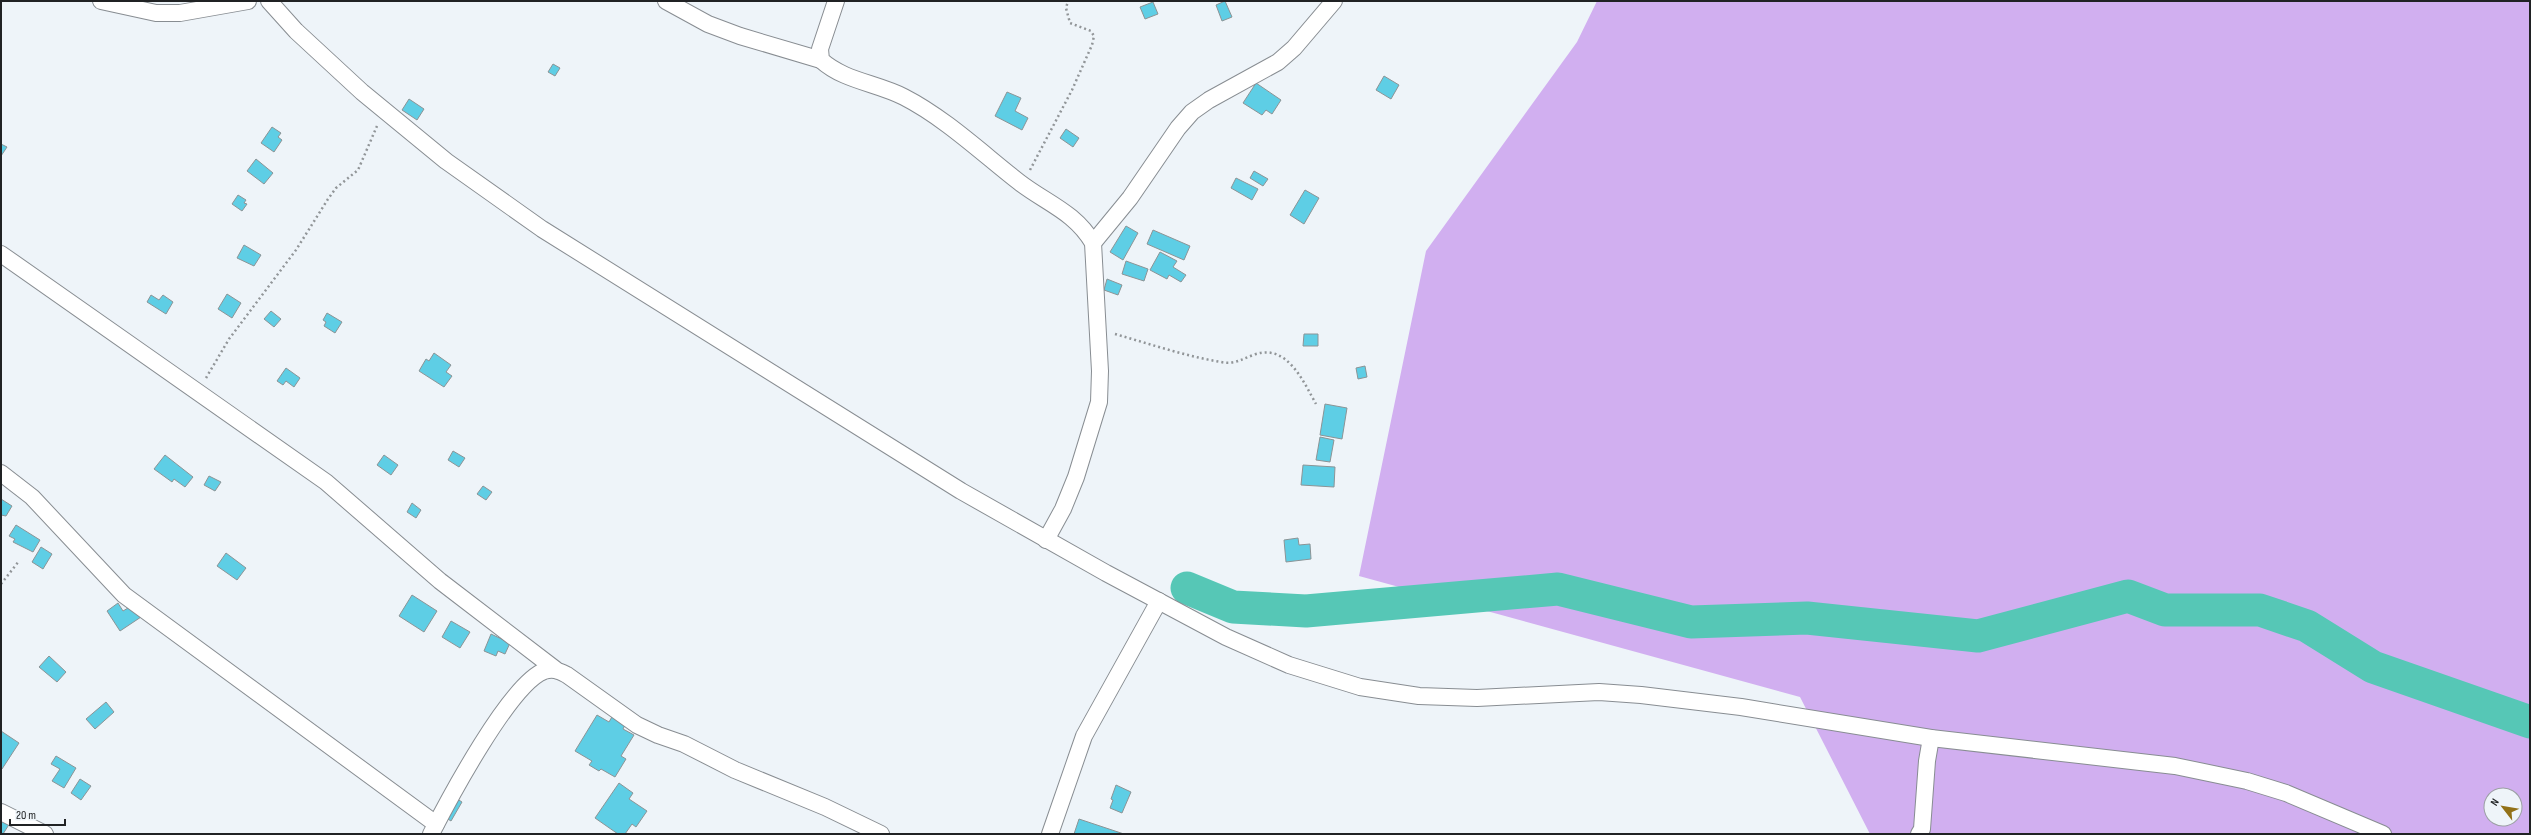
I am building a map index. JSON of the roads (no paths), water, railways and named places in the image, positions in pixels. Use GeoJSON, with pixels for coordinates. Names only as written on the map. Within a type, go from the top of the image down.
{"type":"FeatureCollection","features":[{"type":"Feature","properties":{"kind":"street"},"geometry":{"type":"LineString","coordinates":[[102,1],[156,13],[180,13],[248,1]]}},
{"type":"Feature","properties":{"kind":"street"},"geometry":{"type":"LineString","coordinates":[[269,1],[296,31],[384,110],[446,161],[542,229],[622,277],[808,398],[961,491],[1046,540],[1158,601],[1226,637],[1289,665],[1360,687],[1449,697],[1599,692],[1642,695],[1741,707],[1931,738],[2175,766],[2214,773],[2286,793],[2383,834]]}},
{"type":"Feature","properties":{"kind":"street"},"geometry":{"type":"LineString","coordinates":[[666,1],[708,24],[740,36],[821,60],[841,74],[881,87],[913,101],[1022,184],[1070,215],[1084,229],[1093,243],[1100,371],[1099,402],[1076,477],[1063,509],[1046,540]]}},
{"type":"Feature","properties":{"kind":"street"},"geometry":{"type":"LineString","coordinates":[[821,60],[820,49],[836,1]]}},
{"type":"Feature","properties":{"kind":"street"},"geometry":{"type":"LineString","coordinates":[[1093,243],[1130,198],[1178,128],[1192,112],[1209,100],[1278,62],[1294,48],[1334,1]]}},
{"type":"Feature","properties":{"kind":"street"},"geometry":{"type":"LineString","coordinates":[[1,254],[326,482],[440,581],[555,669],[567,675],[637,725],[690,747],[735,770],[825,807],[881,834]]}},
{"type":"Feature","properties":{"kind":"street"},"geometry":{"type":"LineString","coordinates":[[1,473],[32,497],[124,595],[434,829],[464,772],[492,728],[531,679],[544,671],[555,669]]}},
{"type":"Feature","properties":{"kind":"street"},"geometry":{"type":"LineString","coordinates":[[1050,834],[1084,736],[1158,601]]}},
{"type":"Feature","properties":{"kind":"street"},"geometry":{"type":"LineString","coordinates":[[1919,834],[1922,829],[1927,761],[1931,738]]}},
{"type":"Feature","properties":{"kind":"street"},"geometry":{"type":"LineString","coordinates":[[1,812],[45,834]]}},
{"type":"Feature","properties":{"kind":"waterway"},"geometry":{"type":"LineString","coordinates":[[1187,588],[1233,607],[1306,611],[1558,589],[1691,622],[1807,618],[1978,636],[2128,596],[2165,610],[2260,610],[2307,626],[2373,667],[2530,722]]}}]}
